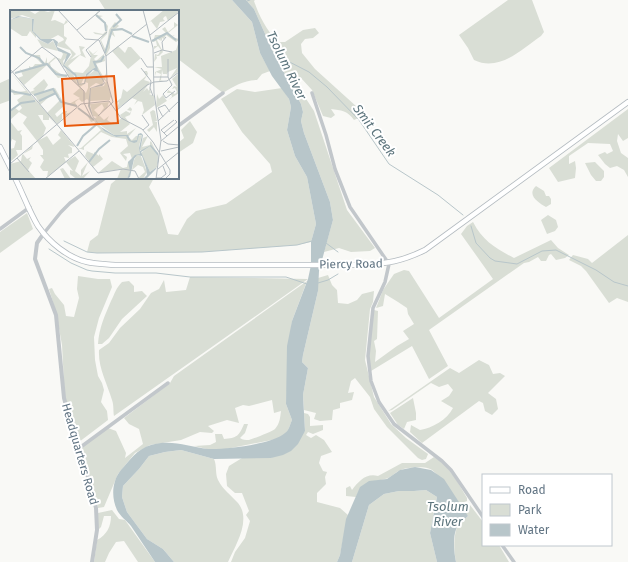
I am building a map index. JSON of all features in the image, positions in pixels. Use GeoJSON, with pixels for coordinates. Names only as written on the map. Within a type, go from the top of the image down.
{"type":"FeatureCollection","features":[{"type":"Feature","properties":{"kind":"main road","name":"Piercy Road"},"geometry":{"type":"LineString","coordinates":[[30,207],[38,225],[44,233],[65,252],[74,258],[87,262],[115,265],[389,264],[401,261],[425,250],[628,102]]}},
{"type":"Feature","properties":{"kind":"main road"},"geometry":{"type":"LineString","coordinates":[[0,148],[10,167]]}},
{"type":"Feature","properties":{"kind":"main road"},"geometry":{"type":"LineString","coordinates":[[16,179],[30,207]]}},
{"type":"Feature","properties":{"kind":"street"},"geometry":{"type":"LineString","coordinates":[[179,125],[223,93]]}},
{"type":"Feature","properties":{"kind":"street"},"geometry":{"type":"LineString","coordinates":[[312,93],[326,135],[335,169],[350,207],[389,264],[386,282],[373,308],[368,356],[371,381],[379,402],[394,424],[442,461],[451,470],[482,515]]}},
{"type":"Feature","properties":{"kind":"street"},"geometry":{"type":"LineString","coordinates":[[44,233],[70,203],[104,179]]}},
{"type":"Feature","properties":{"kind":"street"},"geometry":{"type":"LineString","coordinates":[[0,229],[30,207]]}},
{"type":"Feature","properties":{"kind":"street","name":"Headquarters Road"},"geometry":{"type":"LineString","coordinates":[[44,233],[37,243],[35,259],[56,315],[64,398],[76,444],[89,480],[96,508],[97,530],[92,562]]}},
{"type":"Feature","properties":{"kind":"street"},"geometry":{"type":"LineString","coordinates":[[78,448],[168,383]]}},
{"type":"Feature","properties":{"kind":"street"},"geometry":{"type":"LineString","coordinates":[[503,546],[514,562]]}},
{"type":"Feature","properties":{"kind":"green space"},"geometry":{"type":"Polygon","coordinates":[[[99,0],[232,0],[252,22],[260,53],[270,71],[262,74],[257,80],[239,84],[223,93],[179,60],[179,10],[105,10],[99,0]]]}},
{"type":"Feature","properties":{"kind":"green space"},"geometry":{"type":"Polygon","coordinates":[[[246,0],[255,0],[256,7],[261,18],[270,33],[278,42],[285,42],[303,30],[315,28],[319,33],[313,38],[305,39],[301,44],[302,53],[315,69],[357,107],[363,116],[354,120],[344,112],[331,109],[335,115],[331,118],[323,116],[312,90],[301,78],[286,76],[274,54],[254,9],[246,0]]]}},
{"type":"Feature","properties":{"kind":"green space"},"geometry":{"type":"Polygon","coordinates":[[[508,0],[532,0],[544,32],[541,36],[509,58],[492,63],[483,63],[474,60],[459,35],[508,0]]]}},
{"type":"Feature","properties":{"kind":"green space"},"geometry":{"type":"Polygon","coordinates":[[[10,78],[10,100],[0,104],[0,83],[10,78]]]}},
{"type":"Feature","properties":{"kind":"green space"},"geometry":{"type":"Polygon","coordinates":[[[282,88],[289,99],[291,107],[287,130],[295,156],[307,177],[316,224],[311,242],[297,245],[202,252],[87,252],[90,241],[98,235],[111,184],[117,179],[153,179],[149,187],[160,207],[168,234],[178,235],[187,219],[196,211],[226,204],[272,172],[270,164],[242,132],[221,99],[237,89],[255,92],[282,88]]]}},
{"type":"Feature","properties":{"kind":"green space"},"geometry":{"type":"Polygon","coordinates":[[[293,89],[301,91],[314,111],[347,210],[375,248],[370,251],[351,252],[339,248],[324,252],[333,220],[330,202],[304,133],[301,121],[303,112],[301,104],[293,89]]]}},
{"type":"Feature","properties":{"kind":"green space"},"geometry":{"type":"Polygon","coordinates":[[[628,109],[628,138],[623,141],[618,134],[617,141],[621,153],[628,158],[628,177],[624,170],[617,166],[610,168],[598,155],[605,152],[607,154],[613,151],[610,144],[588,143],[569,156],[569,164],[575,161],[575,178],[558,182],[549,168],[628,109]]]}},
{"type":"Feature","properties":{"kind":"green space"},"geometry":{"type":"Polygon","coordinates":[[[190,121],[197,132],[193,143],[179,152],[179,142],[184,138],[181,130],[190,121]]]}},
{"type":"Feature","properties":{"kind":"green space"},"geometry":{"type":"Polygon","coordinates":[[[595,162],[604,171],[604,177],[601,181],[596,181],[585,163],[595,162]]]}},
{"type":"Feature","properties":{"kind":"green space"},"geometry":{"type":"Polygon","coordinates":[[[536,186],[544,191],[546,196],[549,196],[551,199],[551,204],[546,207],[533,196],[533,189],[536,186]]]}},
{"type":"Feature","properties":{"kind":"green space"},"geometry":{"type":"Polygon","coordinates":[[[27,213],[33,229],[0,253],[0,232],[27,213]]]}},
{"type":"Feature","properties":{"kind":"green space"},"geometry":{"type":"Polygon","coordinates":[[[548,215],[556,220],[558,227],[555,231],[547,234],[541,220],[548,215]]]}},
{"type":"Feature","properties":{"kind":"green space"},"geometry":{"type":"Polygon","coordinates":[[[473,222],[485,239],[501,251],[514,258],[551,240],[558,248],[569,255],[565,258],[556,260],[551,254],[546,261],[541,261],[538,257],[524,263],[429,330],[448,366],[429,379],[412,346],[371,371],[369,364],[369,349],[374,310],[378,311],[377,339],[374,341],[376,351],[375,362],[409,339],[403,331],[414,324],[408,314],[407,308],[385,294],[383,306],[376,308],[383,290],[394,274],[404,270],[409,271],[439,318],[493,279],[461,234],[467,226],[473,222]]]}},
{"type":"Feature","properties":{"kind":"green space"},"geometry":{"type":"Polygon","coordinates":[[[628,235],[628,302],[617,298],[609,303],[586,271],[581,266],[569,260],[573,255],[588,259],[592,263],[628,235]]]}},
{"type":"Feature","properties":{"kind":"green space"},"geometry":{"type":"Polygon","coordinates":[[[328,275],[332,285],[337,290],[338,303],[348,304],[357,300],[362,294],[374,291],[373,302],[370,309],[365,360],[374,397],[391,424],[406,438],[428,454],[426,459],[422,460],[418,458],[387,427],[374,409],[370,397],[355,378],[351,381],[348,393],[354,392],[352,400],[340,403],[340,408],[333,410],[332,420],[320,421],[314,419],[316,413],[304,410],[303,395],[308,368],[302,362],[303,355],[318,291],[318,278],[328,275]]]}},
{"type":"Feature","properties":{"kind":"green space"},"geometry":{"type":"Polygon","coordinates":[[[78,276],[110,279],[112,287],[99,318],[94,337],[95,360],[98,376],[104,390],[101,402],[107,411],[108,420],[79,442],[65,402],[62,345],[56,312],[49,289],[52,288],[64,305],[66,316],[74,317],[79,298],[77,289],[78,276]]]}},
{"type":"Feature","properties":{"kind":"green space"},"geometry":{"type":"Polygon","coordinates":[[[190,277],[308,279],[114,416],[113,402],[103,375],[99,350],[109,343],[120,328],[140,309],[151,293],[159,289],[164,280],[166,292],[186,290],[190,277]]]}},
{"type":"Feature","properties":{"kind":"green space"},"geometry":{"type":"Polygon","coordinates":[[[129,281],[134,286],[134,292],[142,291],[147,296],[122,319],[109,338],[102,344],[98,344],[103,322],[118,286],[122,282],[129,281]]]}},
{"type":"Feature","properties":{"kind":"green space"},"geometry":{"type":"Polygon","coordinates":[[[307,281],[292,321],[286,404],[292,420],[287,433],[277,439],[226,449],[207,449],[194,446],[210,445],[216,442],[215,434],[222,434],[224,439],[235,437],[239,434],[244,424],[248,424],[245,433],[240,438],[249,440],[275,429],[280,420],[281,411],[274,413],[272,400],[249,406],[243,405],[235,408],[239,423],[227,420],[208,426],[214,431],[212,433],[200,432],[181,440],[150,445],[135,453],[118,474],[104,507],[98,508],[92,482],[81,448],[108,428],[116,431],[126,453],[125,458],[143,444],[139,429],[129,424],[124,418],[170,383],[174,376],[307,281]]]}},
{"type":"Feature","properties":{"kind":"green space"},"geometry":{"type":"Polygon","coordinates":[[[479,360],[489,365],[493,374],[500,373],[505,376],[488,393],[496,399],[498,409],[492,415],[485,411],[483,403],[479,401],[422,443],[410,432],[411,425],[420,430],[425,429],[439,423],[447,416],[453,408],[441,401],[449,396],[453,390],[448,384],[439,387],[431,383],[392,410],[388,411],[450,368],[459,373],[479,360]]]}},
{"type":"Feature","properties":{"kind":"green space"},"geometry":{"type":"Polygon","coordinates":[[[413,398],[416,420],[407,422],[404,429],[398,425],[390,413],[413,398]]]}},
{"type":"Feature","properties":{"kind":"green space"},"geometry":{"type":"Polygon","coordinates":[[[304,413],[308,414],[310,417],[310,426],[323,425],[323,430],[313,434],[308,432],[306,435],[311,438],[316,435],[324,440],[332,452],[321,456],[319,463],[323,471],[327,472],[325,477],[326,484],[317,493],[317,502],[340,508],[348,515],[340,555],[337,562],[231,562],[235,552],[245,538],[250,521],[246,515],[249,511],[242,493],[235,493],[227,486],[226,474],[229,466],[242,458],[271,458],[305,431],[304,413]]]}},
{"type":"Feature","properties":{"kind":"green space"},"geometry":{"type":"Polygon","coordinates":[[[181,450],[214,459],[220,484],[238,503],[242,510],[243,525],[241,533],[228,562],[174,562],[163,549],[147,539],[127,512],[122,497],[123,486],[149,456],[181,450]]]}},
{"type":"Feature","properties":{"kind":"green space"},"geometry":{"type":"Polygon","coordinates":[[[434,457],[445,465],[453,475],[467,498],[467,501],[459,504],[447,486],[432,470],[421,467],[404,469],[387,478],[367,483],[361,488],[356,497],[346,496],[346,488],[350,486],[352,490],[366,477],[374,475],[378,476],[402,463],[425,463],[434,457]]]}},
{"type":"Feature","properties":{"kind":"green space"},"geometry":{"type":"Polygon","coordinates":[[[426,490],[437,497],[430,533],[437,562],[352,562],[369,505],[384,494],[399,491],[426,490]]]}},
{"type":"Feature","properties":{"kind":"green space"},"geometry":{"type":"Polygon","coordinates":[[[470,505],[482,521],[482,546],[500,546],[509,562],[456,562],[454,549],[456,529],[468,516],[463,510],[470,505]]]}},
{"type":"Feature","properties":{"kind":"green space"},"geometry":{"type":"Polygon","coordinates":[[[112,510],[119,519],[125,520],[155,562],[138,562],[124,541],[116,542],[105,562],[94,562],[97,540],[106,533],[111,520],[111,516],[104,516],[101,527],[98,530],[98,513],[112,510]]]}},
{"type":"Feature","properties":{"kind":"water","name":"Tsolum River"},"geometry":{"type":"Polygon","coordinates":[[[232,0],[246,0],[254,9],[274,54],[301,104],[303,112],[301,121],[304,133],[330,202],[333,220],[319,271],[318,291],[302,362],[308,368],[303,395],[305,431],[298,444],[291,451],[271,458],[214,459],[181,450],[149,456],[123,486],[122,497],[127,512],[147,539],[163,549],[174,562],[155,562],[131,526],[118,512],[113,495],[114,484],[118,474],[134,455],[146,447],[159,443],[173,443],[216,449],[260,443],[279,437],[286,432],[292,420],[286,404],[287,346],[292,321],[308,279],[311,265],[311,242],[316,224],[307,177],[295,156],[287,130],[291,107],[289,99],[272,76],[260,53],[252,22],[232,0]]]}},
{"type":"Feature","properties":{"kind":"water","name":"Tsolum River"},"geometry":{"type":"Polygon","coordinates":[[[415,467],[431,470],[444,479],[468,516],[456,529],[454,549],[456,562],[437,562],[430,533],[437,497],[426,490],[399,491],[384,494],[369,505],[352,562],[337,562],[340,555],[346,519],[360,487],[369,481],[387,479],[400,470],[415,467]]]}},
{"type":"Feature","properties":{"kind":"waterway","name":"Smit Creek"},"geometry":{"type":"LineString","coordinates":[[274,54],[309,72],[327,87],[359,120],[389,164],[438,195],[463,215]]}},
{"type":"Feature","properties":{"kind":"waterway","name":"Smit Creek"},"geometry":{"type":"LineString","coordinates":[[471,226],[476,243],[490,258],[495,261],[517,264],[542,251],[556,250],[596,270],[614,282],[628,286]]}},
{"type":"Feature","properties":{"kind":"waterway"},"geometry":{"type":"LineString","coordinates":[[64,241],[87,252],[97,253],[202,252],[297,245],[312,241]]}},
{"type":"Feature","properties":{"kind":"waterway"},"geometry":{"type":"LineString","coordinates":[[326,243],[338,252]]}},
{"type":"Feature","properties":{"kind":"waterway"},"geometry":{"type":"LineString","coordinates":[[49,249],[71,263],[92,271],[115,273],[156,273],[190,277],[286,277],[307,284]]}},
{"type":"Feature","properties":{"kind":"waterway"},"geometry":{"type":"LineString","coordinates":[[318,283],[328,280],[338,274]]}}]}
